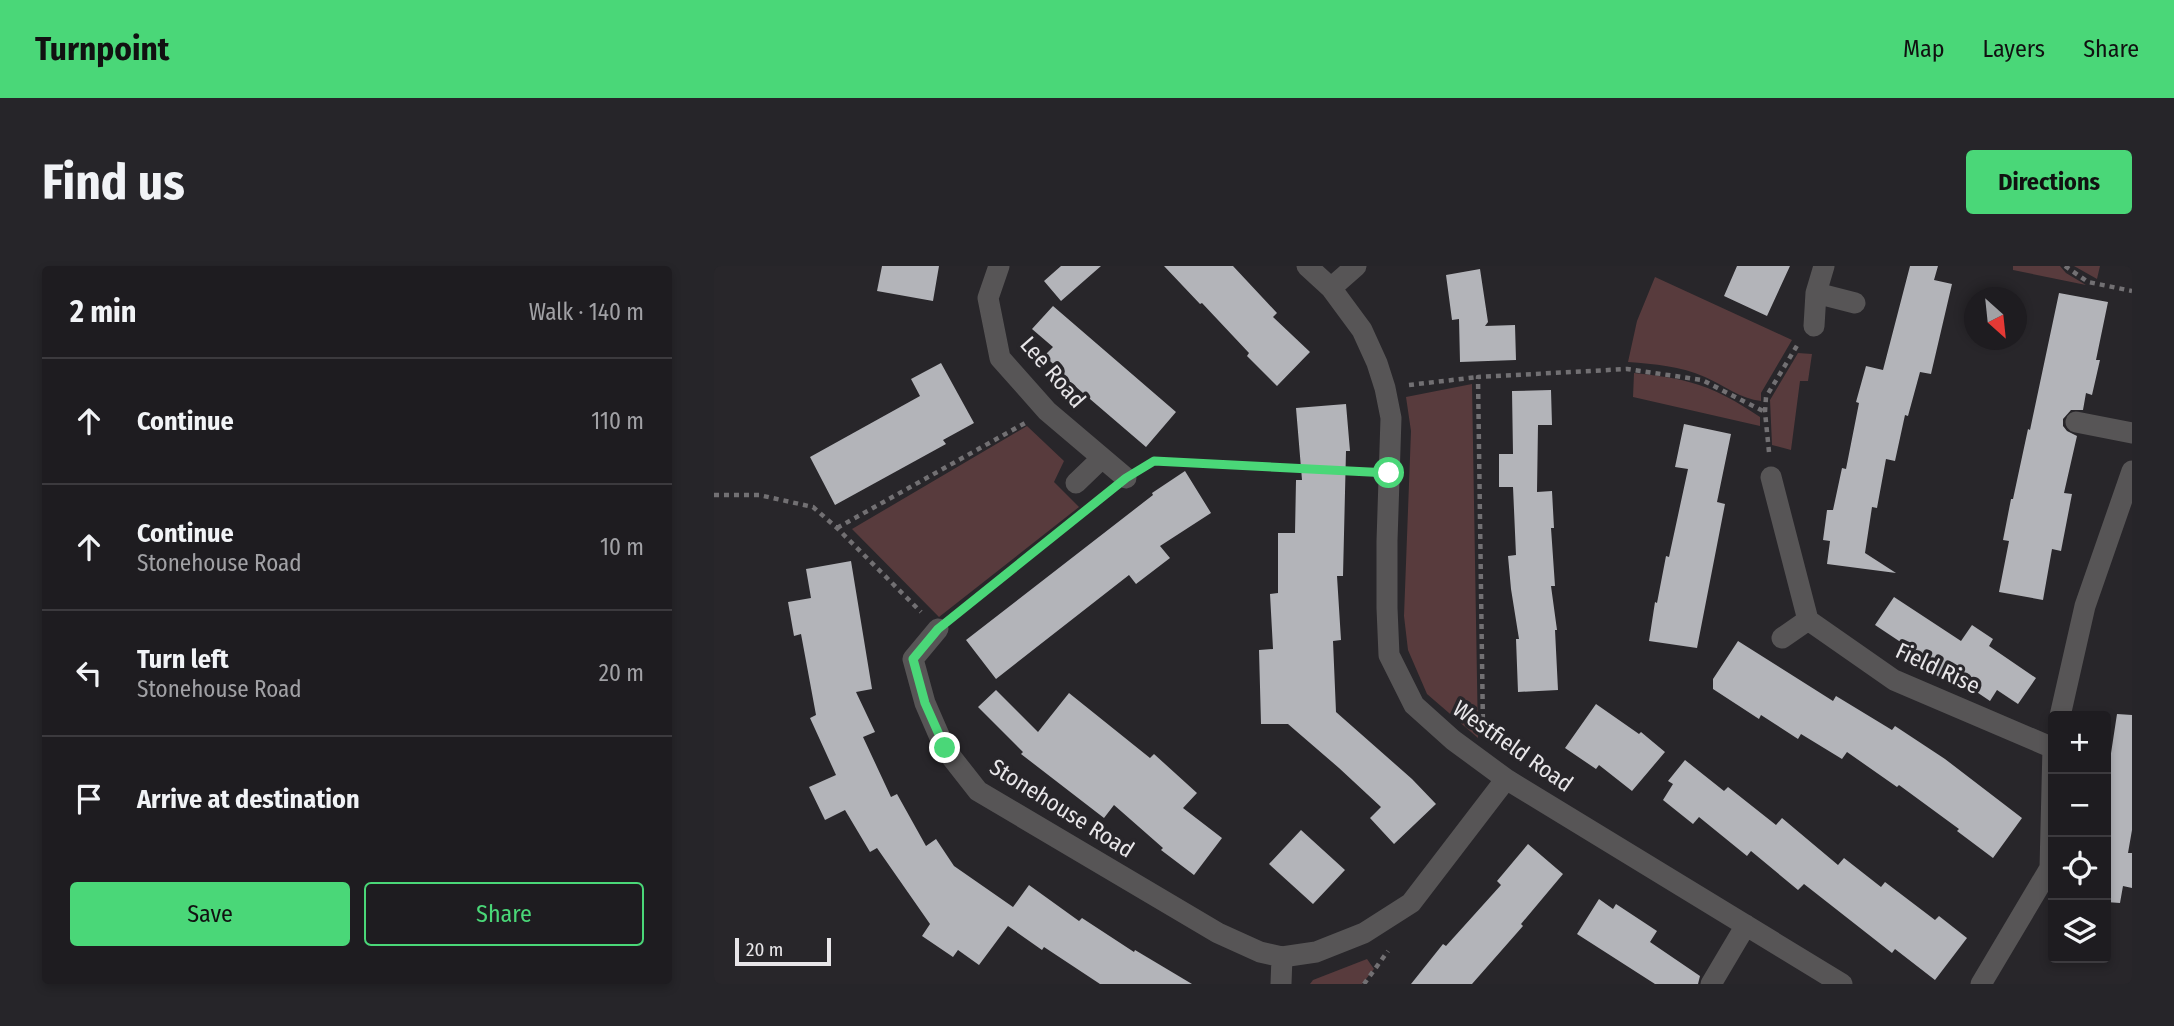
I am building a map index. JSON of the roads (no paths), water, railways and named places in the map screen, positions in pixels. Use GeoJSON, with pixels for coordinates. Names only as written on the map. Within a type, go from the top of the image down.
{"type":"FeatureCollection","features":[{"type":"Feature","properties":{"kind":"street","name":"Lee Road"},"geometry":{"type":"LineString","coordinates":[[999,266],[988,298],[1000,358],[1047,411],[1126,478]]}},
{"type":"Feature","properties":{"kind":"street","name":"Westfield Road"},"geometry":{"type":"LineString","coordinates":[[1307,266],[1331,288],[1362,330],[1385,388],[1391,418],[1387,608],[1389,655],[1414,705],[1452,740],[1506,779],[1842,984]]}},
{"type":"Feature","properties":{"kind":"street"},"geometry":{"type":"LineString","coordinates":[[1331,288],[1356,266]]}},
{"type":"Feature","properties":{"kind":"street"},"geometry":{"type":"LineString","coordinates":[[1814,326],[1816,293],[1824,266]]}},
{"type":"Feature","properties":{"kind":"street"},"geometry":{"type":"LineString","coordinates":[[1816,293],[1855,303]]}},
{"type":"Feature","properties":{"kind":"street"},"geometry":{"type":"LineString","coordinates":[[2076,422],[2132,433]]}},
{"type":"Feature","properties":{"kind":"street"},"geometry":{"type":"LineString","coordinates":[[1076,483],[1102,458]]}},
{"type":"Feature","properties":{"kind":"street"},"geometry":{"type":"LineString","coordinates":[[2061,711],[2085,606],[2132,471]]}},
{"type":"Feature","properties":{"kind":"street"},"geometry":{"type":"LineString","coordinates":[[1771,477],[1808,620],[1782,638]]}},
{"type":"Feature","properties":{"kind":"street","name":"Field Rise"},"geometry":{"type":"LineString","coordinates":[[1808,620],[1894,680],[2048,745]]}},
{"type":"Feature","properties":{"kind":"street","name":"Stonehouse Road"},"geometry":{"type":"LineString","coordinates":[[938,629],[913,659],[925,703],[945,748],[978,791],[1217,933],[1260,952],[1282,957],[1316,952],[1364,933],[1411,903],[1506,779]]}},
{"type":"Feature","properties":{"kind":"street","name":"Field Rise"},"geometry":{"type":"LineString","coordinates":[[1981,984],[2050,868],[2052,774]]}},
{"type":"Feature","properties":{"kind":"street"},"geometry":{"type":"LineString","coordinates":[[1710,984],[1746,925]]}},
{"type":"Feature","properties":{"kind":"street"},"geometry":{"type":"LineString","coordinates":[[1281,984],[1282,957]]}}]}
